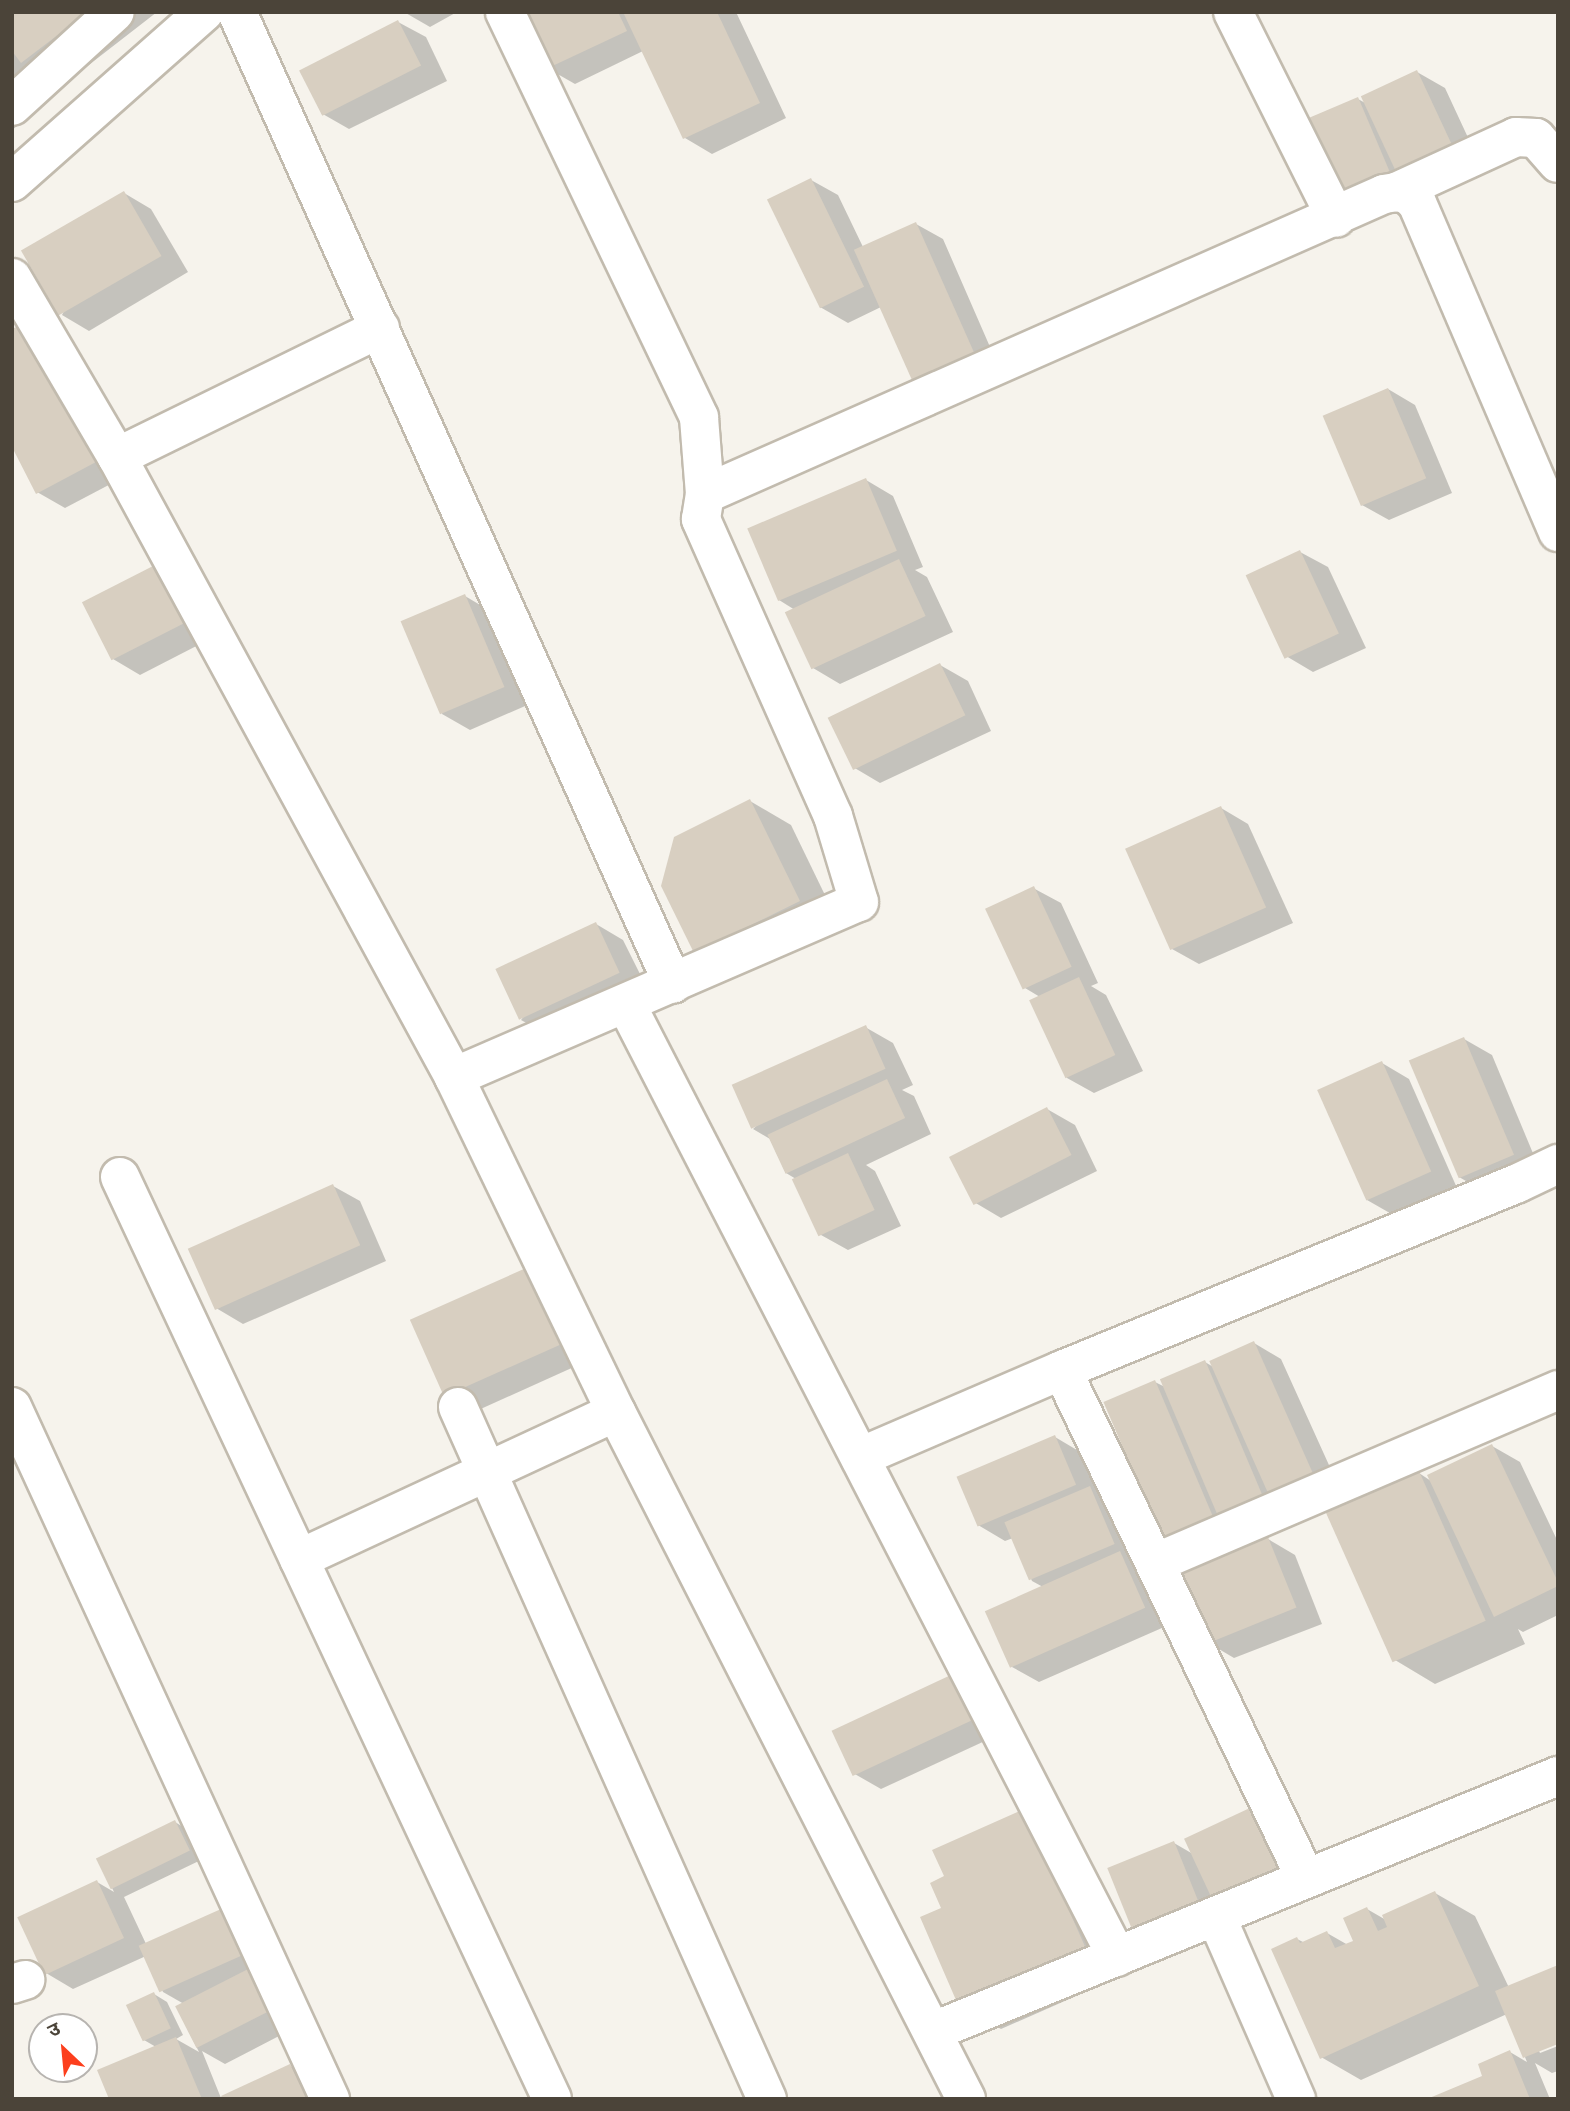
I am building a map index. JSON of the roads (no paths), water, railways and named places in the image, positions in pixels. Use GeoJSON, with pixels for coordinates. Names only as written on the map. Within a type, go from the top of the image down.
{"type":"FeatureCollection","features":[{"type":"Feature","properties":{"kind":"street"},"geometry":{"type":"LineString","coordinates":[[12,106],[115,12]]}},
{"type":"Feature","properties":{"kind":"street"},"geometry":{"type":"LineString","coordinates":[[12,182],[204,12]]}},
{"type":"Feature","properties":{"kind":"street"},"geometry":{"type":"LineString","coordinates":[[237,12],[673,984]]}},
{"type":"Feature","properties":{"kind":"street"},"geometry":{"type":"LineString","coordinates":[[454,1077],[859,902],[833,816],[701,519],[705,494],[699,417],[505,12]]}},
{"type":"Feature","properties":{"kind":"street"},"geometry":{"type":"LineString","coordinates":[[1233,12],[1336,218]]}},
{"type":"Feature","properties":{"kind":"street"},"geometry":{"type":"LineString","coordinates":[[705,494],[1516,137],[1536,138],[1558,163]]}},
{"type":"Feature","properties":{"kind":"street"},"geometry":{"type":"LineString","coordinates":[[1396,192],[1407,194],[1417,203],[1558,532]]}},
{"type":"Feature","properties":{"kind":"street"},"geometry":{"type":"LineString","coordinates":[[12,278],[117,457],[454,1077],[616,1412],[934,2031],[966,2099]]}},
{"type":"Feature","properties":{"kind":"street"},"geometry":{"type":"LineString","coordinates":[[117,457],[380,328]]}},
{"type":"Feature","properties":{"kind":"street"},"geometry":{"type":"LineString","coordinates":[[626,1004],[1117,1957]]}},
{"type":"Feature","properties":{"kind":"street"},"geometry":{"type":"LineString","coordinates":[[860,1457],[1062,1370],[1503,1190],[1558,1164]]}},
{"type":"Feature","properties":{"kind":"street"},"geometry":{"type":"LineString","coordinates":[[120,1177],[552,2099]]}},
{"type":"Feature","properties":{"kind":"street"},"geometry":{"type":"LineString","coordinates":[[1062,1370],[1306,1879]]}},
{"type":"Feature","properties":{"kind":"street"},"geometry":{"type":"LineString","coordinates":[[1155,1563],[1558,1390]]}},
{"type":"Feature","properties":{"kind":"street"},"geometry":{"type":"LineString","coordinates":[[12,1407],[330,2099]]}},
{"type":"Feature","properties":{"kind":"street"},"geometry":{"type":"LineString","coordinates":[[458,1407],[768,2099]]}},
{"type":"Feature","properties":{"kind":"street"},"geometry":{"type":"LineString","coordinates":[[299,1559],[616,1412]]}},
{"type":"Feature","properties":{"kind":"street"},"geometry":{"type":"LineString","coordinates":[[934,2031],[1558,1776]]}},
{"type":"Feature","properties":{"kind":"street"},"geometry":{"type":"LineString","coordinates":[[1216,1916],[1296,2099]]}}]}
